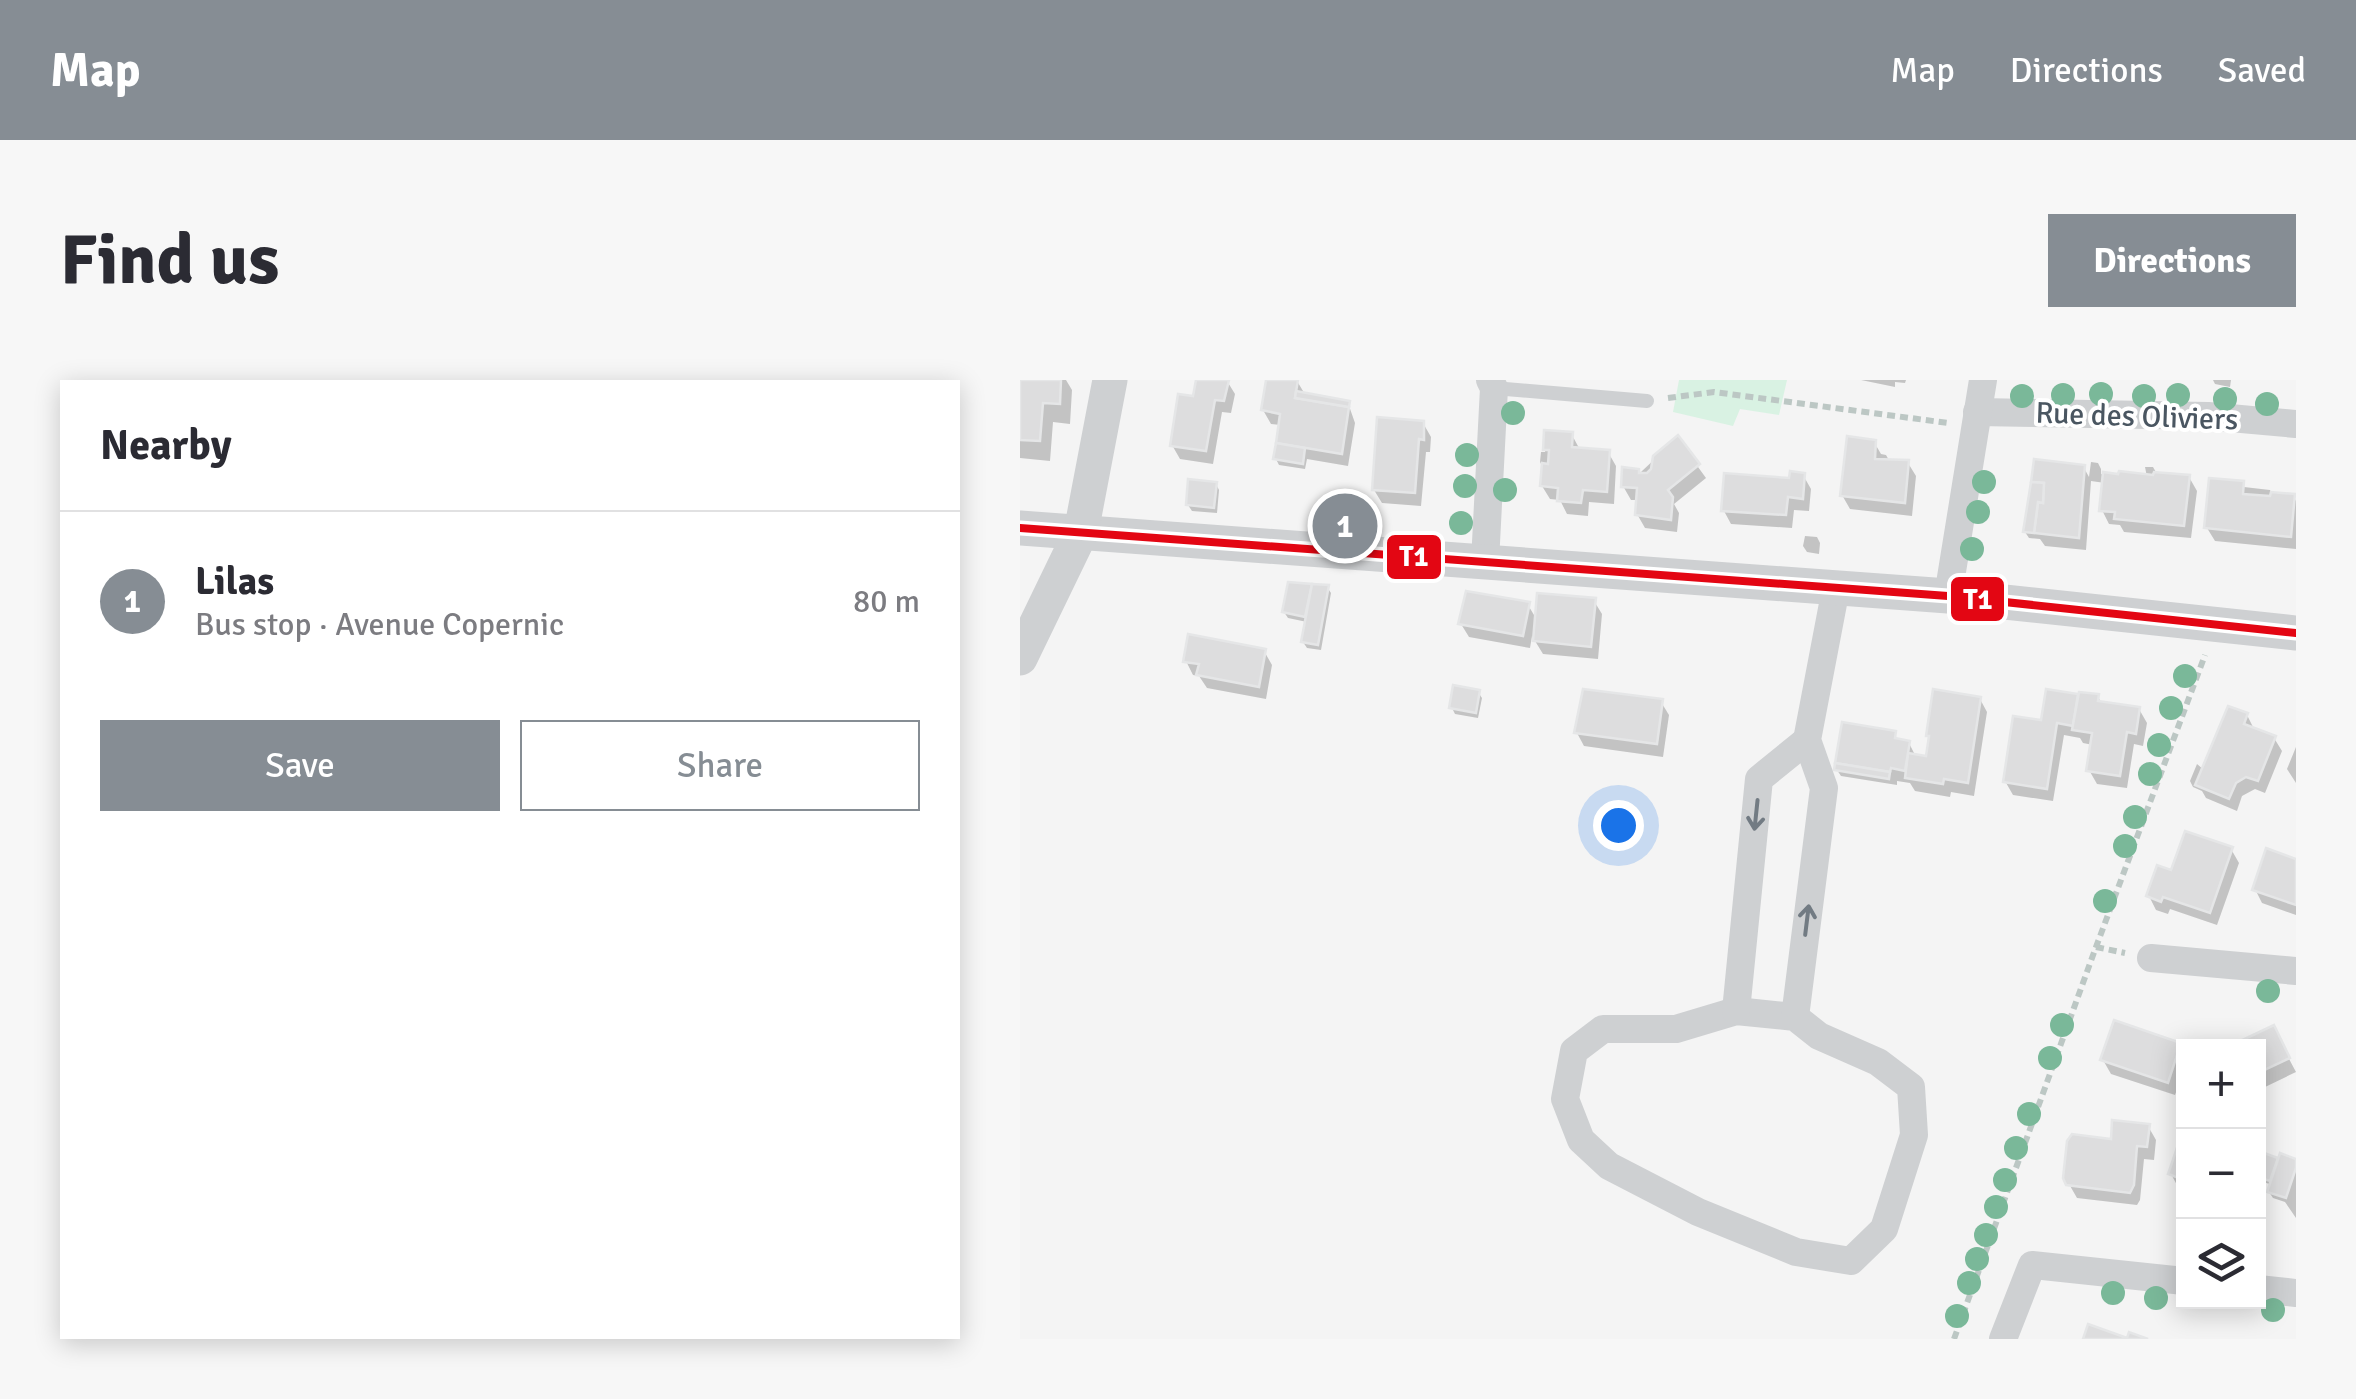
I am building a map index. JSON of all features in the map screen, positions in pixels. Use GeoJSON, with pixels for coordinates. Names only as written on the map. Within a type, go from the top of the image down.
{"type":"FeatureCollection","features":[{"type":"Feature","properties":{"kind":"street"},"geometry":{"type":"LineString","coordinates":[[1020,658],[1082,532],[1110,380]]}},
{"type":"Feature","properties":{"kind":"street"},"geometry":{"type":"LineString","coordinates":[[1948,596],[1982,380]]}},
{"type":"Feature","properties":{"kind":"street"},"geometry":{"type":"LineString","coordinates":[[1484,562],[1492,384]]}},
{"type":"Feature","properties":{"kind":"street","name":"Rue des Oliviers"},"geometry":{"type":"LineString","coordinates":[[1976,419],[2208,416],[2296,424]]}},
{"type":"Feature","properties":{"kind":"street"},"geometry":{"type":"LineString","coordinates":[[1020,528],[1948,596],[2296,633]]}},
{"type":"Feature","properties":{"kind":"street"},"geometry":{"type":"LineString","coordinates":[[1795,1017],[1824,788],[1806,740],[1836,588]]}},
{"type":"Feature","properties":{"kind":"street"},"geometry":{"type":"LineString","coordinates":[[1736,1012],[1760,779],[1806,740]]}},
{"type":"Feature","properties":{"kind":"street"},"geometry":{"type":"LineString","coordinates":[[2151,958],[2296,972]]}},
{"type":"Feature","properties":{"kind":"street"},"geometry":{"type":"LineString","coordinates":[[1736,1012],[1795,1017],[1819,1036],[1878,1062],[1911,1087],[1914,1135],[1884,1229],[1851,1260],[1796,1252],[1698,1212],[1609,1166],[1581,1140],[1565,1099],[1574,1051],[1604,1029],[1676,1029],[1736,1012]]}},
{"type":"Feature","properties":{"kind":"street"},"geometry":{"type":"LineString","coordinates":[[2003,1339],[2032,1265],[2176,1280]]}},
{"type":"Feature","properties":{"kind":"street"},"geometry":{"type":"LineString","coordinates":[[2266,1290],[2296,1292]]}},
{"type":"Feature","properties":{"kind":"lane"},"geometry":{"type":"LineString","coordinates":[[1492,384],[1647,401]]}},
{"type":"Feature","properties":{"kind":"path"},"geometry":{"type":"LineString","coordinates":[[1647,401],[1714,392],[1976,419]]}},
{"type":"Feature","properties":{"kind":"path"},"geometry":{"type":"LineString","coordinates":[[1954,1339],[2206,654],[2210,624]]}},
{"type":"Feature","properties":{"kind":"green space"},"geometry":{"type":"Polygon","coordinates":[[[1679,380],[1787,380],[1779,415],[1740,409],[1733,426],[1673,412],[1679,380]]]}},
{"type":"Feature","properties":{"kind":"building"},"geometry":{"type":"Polygon","coordinates":[[[1020,380],[1061,380],[1060,404],[1043,403],[1040,441],[1020,440],[1020,380]]]}},
{"type":"Feature","properties":{"kind":"building"},"geometry":{"type":"Polygon","coordinates":[[[1196,380],[1229,380],[1224,401],[1215,400],[1206,451],[1170,446],[1178,394],[1193,396],[1196,380]]]}},
{"type":"Feature","properties":{"kind":"building"},"geometry":{"type":"Polygon","coordinates":[[[1266,380],[1298,380],[1295,398],[1349,407],[1342,454],[1276,443],[1280,414],[1261,410],[1266,380]]]}},
{"type":"Feature","properties":{"kind":"building"},"geometry":{"type":"Polygon","coordinates":[[[1296,391],[1350,401],[1349,407],[1295,398],[1296,391]]]}},
{"type":"Feature","properties":{"kind":"building"},"geometry":{"type":"Polygon","coordinates":[[[1377,417],[1424,421],[1415,493],[1372,490],[1377,417]]]}},
{"type":"Feature","properties":{"kind":"building"},"geometry":{"type":"Polygon","coordinates":[[[1544,430],[1573,432],[1572,447],[1610,450],[1607,492],[1583,490],[1581,503],[1557,501],[1558,488],[1540,486],[1542,463],[1548,464],[1549,450],[1543,450],[1544,430]]]}},
{"type":"Feature","properties":{"kind":"building"},"geometry":{"type":"Polygon","coordinates":[[[1678,435],[1700,464],[1668,490],[1673,497],[1671,520],[1635,515],[1637,488],[1621,487],[1622,467],[1647,473],[1653,456],[1678,435]]]}},
{"type":"Feature","properties":{"kind":"building"},"geometry":{"type":"Polygon","coordinates":[[[1847,436],[1876,440],[1875,459],[1909,460],[1905,503],[1840,496],[1847,436]]]}},
{"type":"Feature","properties":{"kind":"building"},"geometry":{"type":"Polygon","coordinates":[[[1276,443],[1305,448],[1303,464],[1273,459],[1276,443]]]}},
{"type":"Feature","properties":{"kind":"building"},"geometry":{"type":"Polygon","coordinates":[[[2034,459],[2085,465],[2079,538],[2034,533],[2044,483],[2031,482],[2034,459]]]}},
{"type":"Feature","properties":{"kind":"building"},"geometry":{"type":"Polygon","coordinates":[[[1790,471],[1805,473],[1803,499],[1788,497],[1786,515],[1721,511],[1724,473],[1789,478],[1790,471]]]}},
{"type":"Feature","properties":{"kind":"building"},"geometry":{"type":"Polygon","coordinates":[[[2103,472],[2190,475],[2184,526],[2114,519],[2115,512],[2099,511],[2103,472]]]}},
{"type":"Feature","properties":{"kind":"building"},"geometry":{"type":"Polygon","coordinates":[[[2209,478],[2244,481],[2243,494],[2295,494],[2291,537],[2204,528],[2209,478]]]}},
{"type":"Feature","properties":{"kind":"building"},"geometry":{"type":"Polygon","coordinates":[[[1188,479],[1217,482],[1214,508],[1186,505],[1188,479]]]}},
{"type":"Feature","properties":{"kind":"building"},"geometry":{"type":"Polygon","coordinates":[[[2031,482],[2044,483],[2034,533],[2023,532],[2031,482]]]}},
{"type":"Feature","properties":{"kind":"building"},"geometry":{"type":"Polygon","coordinates":[[[1288,582],[1312,584],[1305,617],[1282,612],[1288,582]]]}},
{"type":"Feature","properties":{"kind":"building"},"geometry":{"type":"Polygon","coordinates":[[[1312,584],[1329,585],[1318,645],[1301,642],[1312,584]]]}},
{"type":"Feature","properties":{"kind":"building"},"geometry":{"type":"Polygon","coordinates":[[[1466,591],[1530,602],[1523,636],[1458,624],[1466,591]]]}},
{"type":"Feature","properties":{"kind":"building"},"geometry":{"type":"Polygon","coordinates":[[[1537,593],[1596,598],[1591,647],[1533,641],[1537,593]]]}},
{"type":"Feature","properties":{"kind":"building"},"geometry":{"type":"Polygon","coordinates":[[[1188,634],[1266,649],[1259,687],[1196,675],[1199,664],[1183,662],[1188,634]]]}},
{"type":"Feature","properties":{"kind":"building"},"geometry":{"type":"Polygon","coordinates":[[[1453,685],[1480,690],[1476,713],[1449,708],[1453,685]]]}},
{"type":"Feature","properties":{"kind":"building"},"geometry":{"type":"Polygon","coordinates":[[[1583,689],[1663,699],[1657,744],[1574,733],[1583,689]]]}},
{"type":"Feature","properties":{"kind":"building"},"geometry":{"type":"Polygon","coordinates":[[[1933,689],[1981,697],[1968,783],[1905,778],[1908,753],[1926,756],[1933,689]]]}},
{"type":"Feature","properties":{"kind":"building"},"geometry":{"type":"Polygon","coordinates":[[[2046,689],[2078,694],[2073,726],[2057,723],[2047,789],[2003,782],[2013,716],[2041,720],[2046,689]]]}},
{"type":"Feature","properties":{"kind":"building"},"geometry":{"type":"Polygon","coordinates":[[[2079,692],[2099,694],[2098,701],[2140,707],[2136,734],[2127,732],[2120,776],[2086,771],[2092,733],[2072,730],[2079,692]]]}},
{"type":"Feature","properties":{"kind":"building"},"geometry":{"type":"Polygon","coordinates":[[[2228,706],[2248,713],[2244,724],[2276,736],[2258,781],[2246,777],[2236,783],[2229,799],[2195,785],[2228,706]]]}},
{"type":"Feature","properties":{"kind":"building"},"geometry":{"type":"Polygon","coordinates":[[[1842,722],[1896,731],[1895,738],[1910,741],[1905,771],[1835,763],[1842,722]]]}},
{"type":"Feature","properties":{"kind":"building"},"geometry":{"type":"Polygon","coordinates":[[[1835,763],[1890,772],[1889,779],[1834,770],[1835,763]]]}},
{"type":"Feature","properties":{"kind":"building"},"geometry":{"type":"Polygon","coordinates":[[[2185,831],[2233,847],[2210,913],[2163,897],[2161,902],[2146,896],[2157,865],[2171,870],[2185,831]]]}},
{"type":"Feature","properties":{"kind":"building"},"geometry":{"type":"Polygon","coordinates":[[[2266,848],[2296,859],[2296,905],[2252,890],[2266,848]]]}},
{"type":"Feature","properties":{"kind":"building"},"geometry":{"type":"Polygon","coordinates":[[[2114,1020],[2176,1041],[2176,1058],[2168,1083],[2100,1060],[2114,1020]]]}},
{"type":"Feature","properties":{"kind":"building"},"geometry":{"type":"Polygon","coordinates":[[[2274,1025],[2290,1058],[2266,1069],[2266,1039],[2245,1039],[2274,1025]]]}},
{"type":"Feature","properties":{"kind":"building"},"geometry":{"type":"Polygon","coordinates":[[[2112,1120],[2150,1124],[2147,1147],[2137,1146],[2130,1193],[2066,1185],[2063,1178],[2067,1141],[2072,1134],[2111,1139],[2112,1120]]]}},
{"type":"Feature","properties":{"kind":"building"},"geometry":{"type":"Polygon","coordinates":[[[2176,1151],[2176,1177],[2168,1174],[2176,1151]]]}},
{"type":"Feature","properties":{"kind":"building"},"geometry":{"type":"Polygon","coordinates":[[[2280,1153],[2296,1159],[2286,1198],[2267,1192],[2280,1153]]]}},
{"type":"Feature","properties":{"kind":"building"},"geometry":{"type":"Polygon","coordinates":[[[2266,1154],[2278,1158],[2270,1181],[2266,1180],[2266,1154]]]}},
{"type":"Feature","properties":{"kind":"building"},"geometry":{"type":"Polygon","coordinates":[[[2088,1324],[2127,1338],[2129,1332],[2148,1339],[2083,1339],[2088,1324]]]}},
{"type":"Feature","properties":{"kind":"transit line","name":"T1"},"geometry":{"type":"LineString","coordinates":[[1020,528],[1948,596],[2296,633]]}},
{"type":"Feature","properties":{"kind":"place","name":"Lilas"},"geometry":{"type":"Point","coordinates":[1345,526]}}]}
